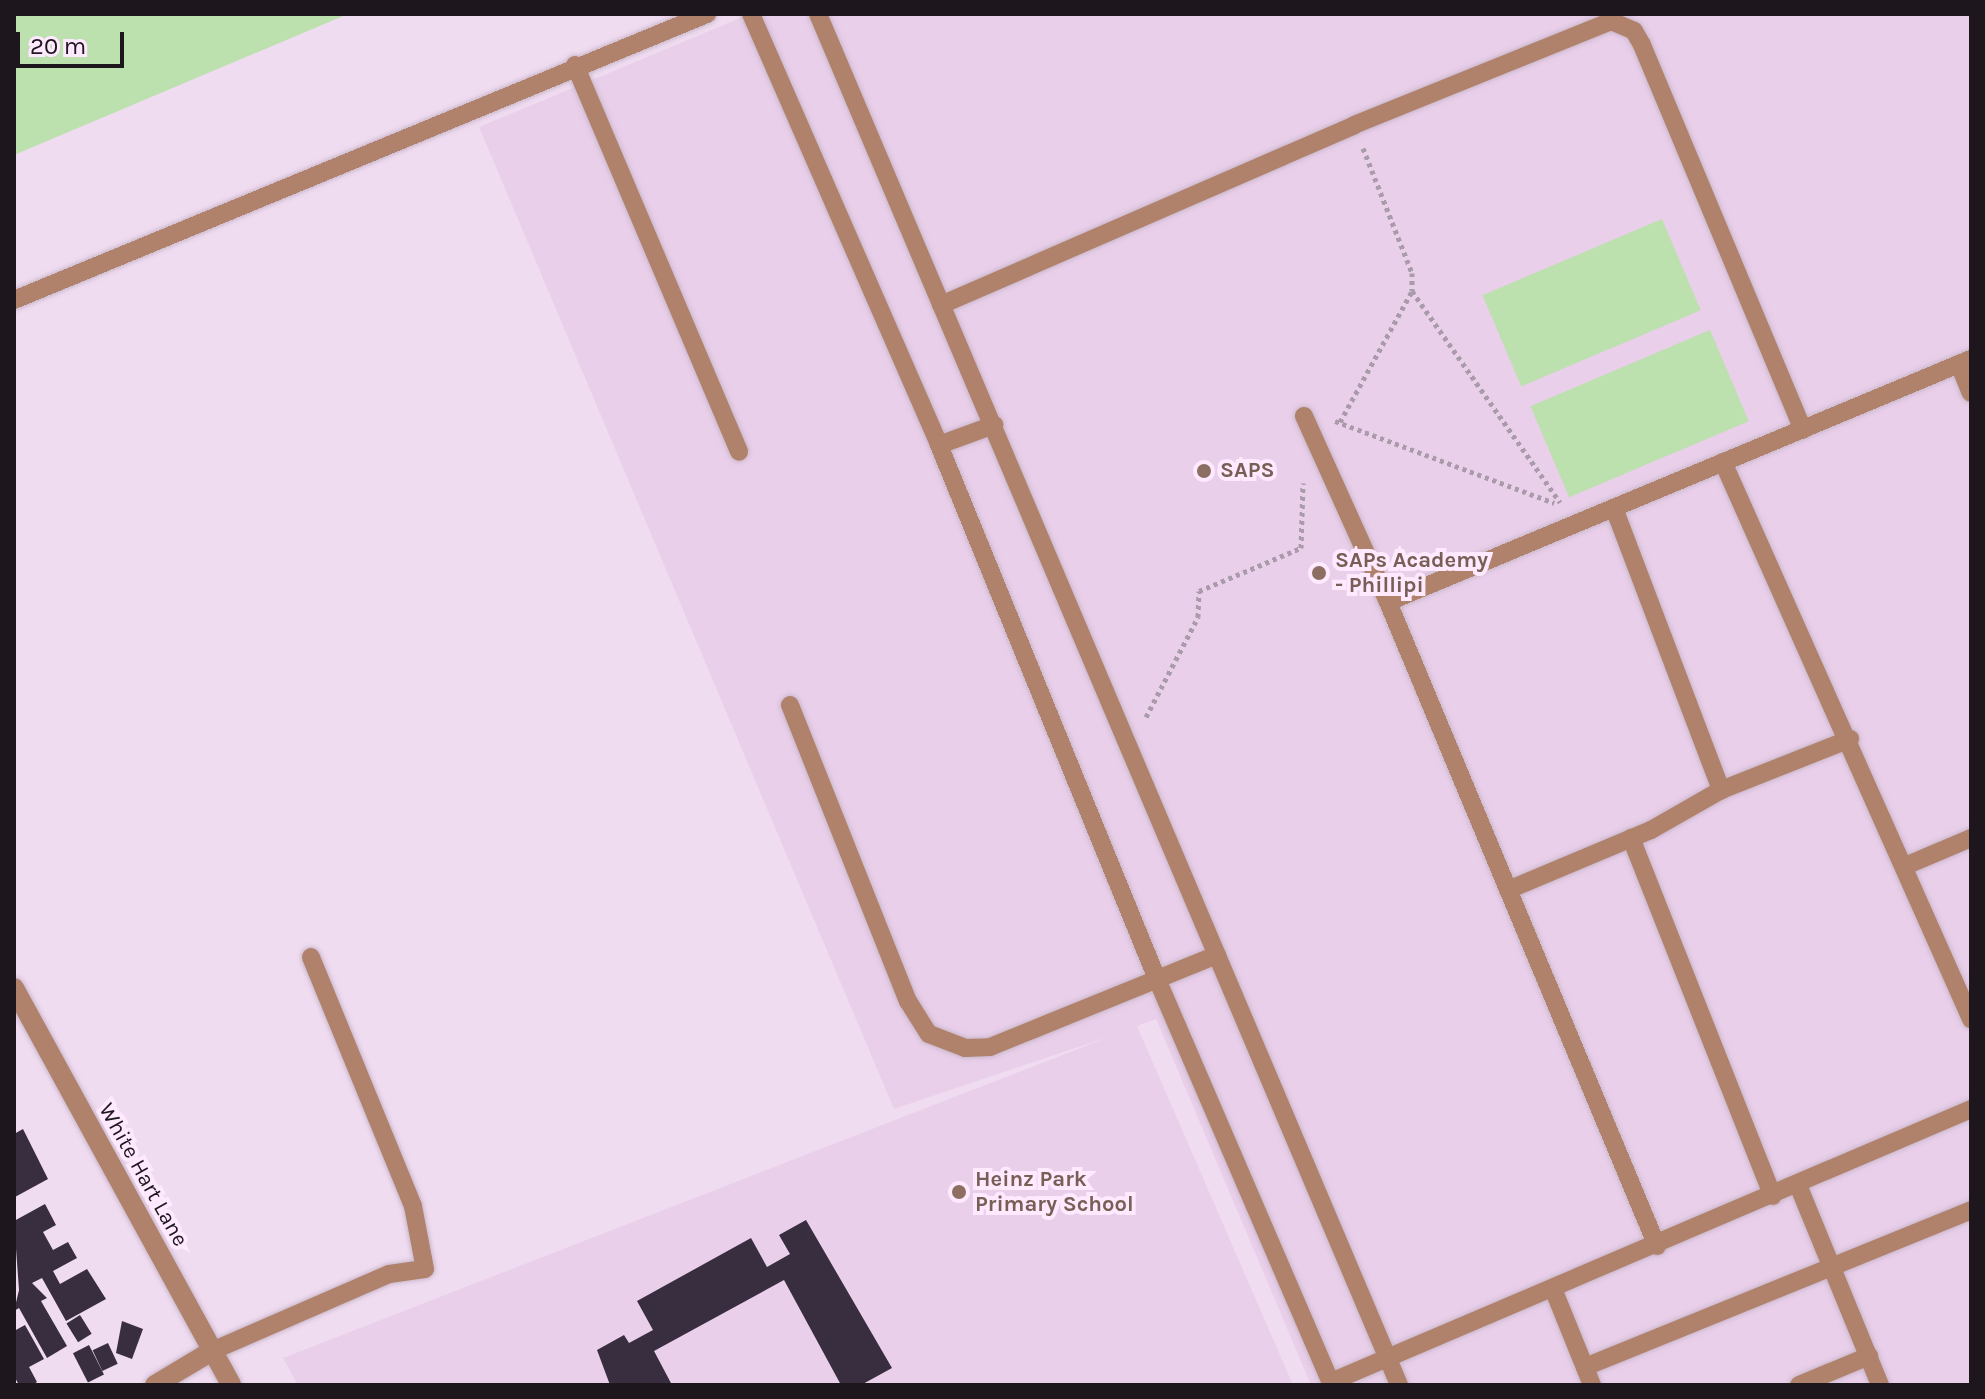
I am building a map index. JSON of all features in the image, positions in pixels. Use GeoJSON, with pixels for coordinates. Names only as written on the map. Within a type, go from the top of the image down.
{"type":"FeatureCollection","features":[{"type":"Feature","properties":{"kind":"street","name":"White Hart Lane"},"geometry":{"type":"LineString","coordinates":[[14,988],[231,1385]]}},
{"type":"Feature","properties":{"kind":"street"},"geometry":{"type":"LineString","coordinates":[[155,1385],[212,1351]]}},
{"type":"Feature","properties":{"kind":"lane"},"geometry":{"type":"LineString","coordinates":[[14,300],[575,65],[707,14]]}},
{"type":"Feature","properties":{"kind":"lane"},"geometry":{"type":"LineString","coordinates":[[751,14],[939,445],[1157,979],[1332,1383],[1554,1291],[1971,1109]]}},
{"type":"Feature","properties":{"kind":"lane"},"geometry":{"type":"LineString","coordinates":[[818,14],[1133,747],[1217,955],[1399,1385]]}},
{"type":"Feature","properties":{"kind":"lane"},"geometry":{"type":"LineString","coordinates":[[941,305],[1354,125],[1619,17],[1634,31],[1642,45],[1803,430]]}},
{"type":"Feature","properties":{"kind":"lane"},"geometry":{"type":"LineString","coordinates":[[575,65],[739,452]]}},
{"type":"Feature","properties":{"kind":"lane"},"geometry":{"type":"LineString","coordinates":[[1388,602],[1965,362],[1971,393]]}},
{"type":"Feature","properties":{"kind":"lane"},"geometry":{"type":"LineString","coordinates":[[1304,416],[1388,602],[1657,1246]]}},
{"type":"Feature","properties":{"kind":"lane"},"geometry":{"type":"LineString","coordinates":[[939,445],[994,425]]}},
{"type":"Feature","properties":{"kind":"lane"},"geometry":{"type":"LineString","coordinates":[[1723,462],[1850,739],[1971,1019]]}},
{"type":"Feature","properties":{"kind":"lane"},"geometry":{"type":"LineString","coordinates":[[1614,508],[1721,790]]}},
{"type":"Feature","properties":{"kind":"lane"},"geometry":{"type":"LineString","coordinates":[[790,705],[908,1001],[929,1034],[965,1048],[990,1047],[1217,955]]}},
{"type":"Feature","properties":{"kind":"lane"},"geometry":{"type":"LineString","coordinates":[[1508,890],[1631,838],[1721,790],[1850,739]]}},
{"type":"Feature","properties":{"kind":"lane"},"geometry":{"type":"LineString","coordinates":[[1631,838],[1773,1196]]}},
{"type":"Feature","properties":{"kind":"lane"},"geometry":{"type":"LineString","coordinates":[[1905,866],[1971,838]]}},
{"type":"Feature","properties":{"kind":"lane"},"geometry":{"type":"LineString","coordinates":[[212,1351],[389,1274],[425,1269],[413,1206],[311,957]]}},
{"type":"Feature","properties":{"kind":"lane"},"geometry":{"type":"LineString","coordinates":[[1798,1185],[1880,1385]]}},
{"type":"Feature","properties":{"kind":"lane"},"geometry":{"type":"LineString","coordinates":[[1554,1291],[1588,1376],[1833,1267],[1971,1210]]}},
{"type":"Feature","properties":{"kind":"lane"},"geometry":{"type":"LineString","coordinates":[[1799,1385],[1869,1356]]}},
{"type":"Feature","properties":{"kind":"path"},"geometry":{"type":"LineString","coordinates":[[1340,422],[1412,291],[1412,273],[1354,125]]}},
{"type":"Feature","properties":{"kind":"path"},"geometry":{"type":"LineString","coordinates":[[1304,416],[1340,422],[1563,506],[1412,291]]}},
{"type":"Feature","properties":{"kind":"path"},"geometry":{"type":"LineString","coordinates":[[1133,747],[1198,617],[1199,591],[1301,548],[1303,474]]}},
{"type":"Feature","properties":{"kind":"shaded area","name":"SAPs Academy - Phillipi"},"geometry":{"type":"Polygon","coordinates":[[[750,14],[1971,14],[1971,1385],[1311,1385],[1156,1019],[1137,1026],[1293,1385],[298,1385],[283,1358],[1111,1036],[894,1109],[479,127],[750,14]]]}},
{"type":"Feature","properties":{"kind":"green space"},"geometry":{"type":"Polygon","coordinates":[[[14,14],[348,14],[14,155],[14,14]]]}},
{"type":"Feature","properties":{"kind":"green space"},"geometry":{"type":"Polygon","coordinates":[[[1662,219],[1701,310],[1521,386],[1483,295],[1662,219]]]}},
{"type":"Feature","properties":{"kind":"green space"},"geometry":{"type":"Polygon","coordinates":[[[1710,330],[1749,421],[1569,497],[1531,406],[1710,330]]]}},
{"type":"Feature","properties":{"kind":"building"},"geometry":{"type":"Polygon","coordinates":[[[23,1129],[48,1179],[15,1197],[14,1134],[23,1129]]]}},
{"type":"Feature","properties":{"kind":"building"},"geometry":{"type":"Polygon","coordinates":[[[45,1204],[56,1225],[43,1232],[53,1250],[68,1242],[77,1258],[53,1271],[60,1284],[87,1269],[106,1299],[66,1321],[42,1278],[32,1283],[47,1298],[41,1301],[67,1346],[47,1358],[19,1308],[14,1311],[19,1290],[14,1221],[45,1204]]]}},
{"type":"Feature","properties":{"kind":"building"},"geometry":{"type":"Polygon","coordinates":[[[806,1220],[892,1368],[861,1385],[841,1385],[784,1280],[654,1351],[672,1385],[610,1385],[597,1350],[624,1335],[629,1343],[653,1330],[637,1301],[751,1238],[767,1267],[790,1254],[779,1235],[806,1220]]]}},
{"type":"Feature","properties":{"kind":"building"},"geometry":{"type":"Polygon","coordinates":[[[80,1315],[92,1334],[78,1342],[66,1323],[80,1315]]]}},
{"type":"Feature","properties":{"kind":"building"},"geometry":{"type":"Polygon","coordinates":[[[122,1321],[143,1329],[132,1359],[116,1353],[122,1321]]]}},
{"type":"Feature","properties":{"kind":"building"},"geometry":{"type":"Polygon","coordinates":[[[25,1325],[44,1359],[29,1367],[37,1382],[32,1385],[19,1385],[14,1376],[14,1331],[25,1325]]]}},
{"type":"Feature","properties":{"kind":"building"},"geometry":{"type":"Polygon","coordinates":[[[108,1343],[118,1364],[102,1371],[93,1350],[108,1343]]]}},
{"type":"Feature","properties":{"kind":"building"},"geometry":{"type":"Polygon","coordinates":[[[89,1345],[104,1374],[88,1383],[73,1353],[89,1345]]]}},
{"type":"Feature","properties":{"kind":"place","name":"SAPS"},"geometry":{"type":"Point","coordinates":[1204,471]}},
{"type":"Feature","properties":{"kind":"place","name":"SAPs Academy - Phillipi"},"geometry":{"type":"Point","coordinates":[1319,573]}},
{"type":"Feature","properties":{"kind":"place","name":"Heinz Park Primary School"},"geometry":{"type":"Point","coordinates":[959,1192]}}]}
